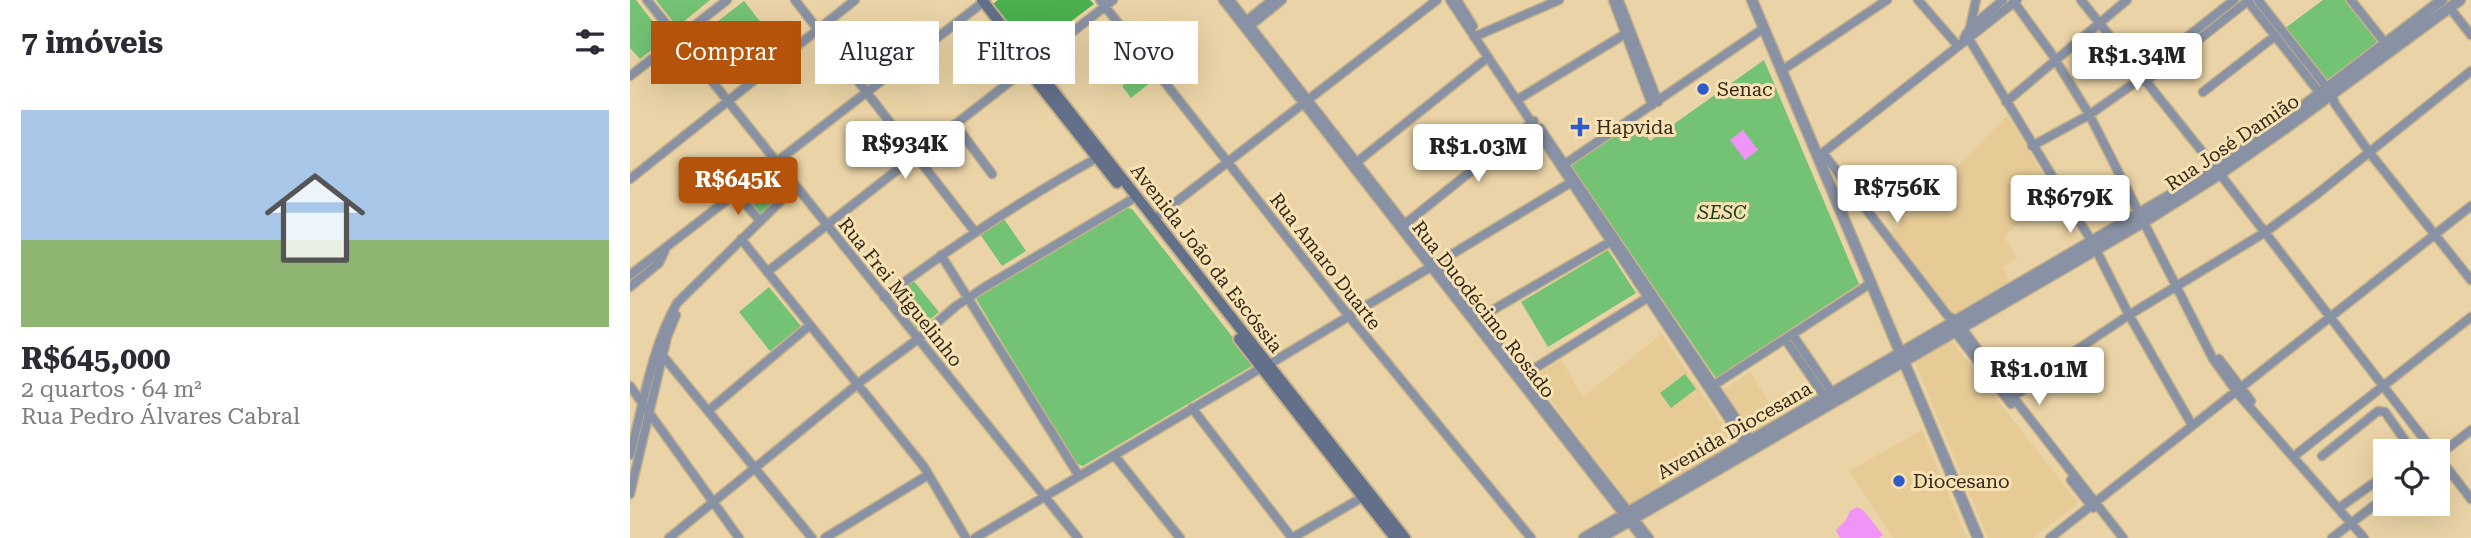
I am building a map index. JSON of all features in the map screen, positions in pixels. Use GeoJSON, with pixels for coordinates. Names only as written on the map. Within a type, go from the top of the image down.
{"type":"FeatureCollection","features":[{"type":"Feature","properties":{"kind":"main road","name":"Avenida João da Escóssia"},"geometry":{"type":"LineString","coordinates":[[980,2],[995,21]]}},
{"type":"Feature","properties":{"kind":"main road","name":"Avenida João da Escóssia"},"geometry":{"type":"LineString","coordinates":[[1042,84],[1130,200],[1405,538]]}},
{"type":"Feature","properties":{"kind":"main road","name":"Avenida João da Escóssia"},"geometry":{"type":"LineString","coordinates":[[1044,84],[1154,219],[1395,538]]}},
{"type":"Feature","properties":{"kind":"street","name":"Rua Frei Miguelinho"},"geometry":{"type":"LineString","coordinates":[[647,0],[663,21]]}},
{"type":"Feature","properties":{"kind":"street"},"geometry":{"type":"LineString","coordinates":[[700,21],[727,0]]}},
{"type":"Feature","properties":{"kind":"street"},"geometry":{"type":"LineString","coordinates":[[795,0],[815,25]]}},
{"type":"Feature","properties":{"kind":"street"},"geometry":{"type":"LineString","coordinates":[[828,21],[855,0]]}},
{"type":"Feature","properties":{"kind":"street"},"geometry":{"type":"LineString","coordinates":[[1075,27],[1103,3],[1114,0]]}},
{"type":"Feature","properties":{"kind":"street","name":"Rua Duodécimo Rosado"},"geometry":{"type":"LineString","coordinates":[[1223,0],[1246,25],[1629,516],[1649,538]]}},
{"type":"Feature","properties":{"kind":"street","name":"Rua Duodécimo Rosado"},"geometry":{"type":"LineString","coordinates":[[1230,0],[1246,25]]}},
{"type":"Feature","properties":{"kind":"street"},"geometry":{"type":"LineString","coordinates":[[1246,25],[1272,0]]}},
{"type":"Feature","properties":{"kind":"street"},"geometry":{"type":"LineString","coordinates":[[1246,25],[1282,0]]}},
{"type":"Feature","properties":{"kind":"street"},"geometry":{"type":"LineString","coordinates":[[1154,219],[1437,0]]}},
{"type":"Feature","properties":{"kind":"street"},"geometry":{"type":"LineString","coordinates":[[1450,0],[1520,98],[1533,122]]}},
{"type":"Feature","properties":{"kind":"street"},"geometry":{"type":"LineString","coordinates":[[1457,0],[1487,58],[1714,385],[1751,445]]}},
{"type":"Feature","properties":{"kind":"street"},"geometry":{"type":"LineString","coordinates":[[1475,33],[1546,0]]}},
{"type":"Feature","properties":{"kind":"street"},"geometry":{"type":"LineString","coordinates":[[1475,33],[1559,0]]}},
{"type":"Feature","properties":{"kind":"street"},"geometry":{"type":"LineString","coordinates":[[1616,0],[1655,103]]}},
{"type":"Feature","properties":{"kind":"street"},"geometry":{"type":"LineString","coordinates":[[1752,0],[1820,155],[1978,538]]}},
{"type":"Feature","properties":{"kind":"street"},"geometry":{"type":"LineString","coordinates":[[1781,71],[1887,0]]}},
{"type":"Feature","properties":{"kind":"street"},"geometry":{"type":"LineString","coordinates":[[1918,0],[1959,45]]}},
{"type":"Feature","properties":{"kind":"street"},"geometry":{"type":"LineString","coordinates":[[1976,0],[1968,33],[2032,146],[2094,246],[2129,315],[2192,425]]}},
{"type":"Feature","properties":{"kind":"street"},"geometry":{"type":"LineString","coordinates":[[1820,155],[1959,45],[2003,0]]}},
{"type":"Feature","properties":{"kind":"street"},"geometry":{"type":"LineString","coordinates":[[2081,0],[2138,78],[2146,81],[2424,439]]}},
{"type":"Feature","properties":{"kind":"street"},"geometry":{"type":"LineString","coordinates":[[2006,102],[2127,0]]}},
{"type":"Feature","properties":{"kind":"street"},"geometry":{"type":"LineString","coordinates":[[2032,146],[2089,115],[2234,0]]}},
{"type":"Feature","properties":{"kind":"street"},"geometry":{"type":"LineString","coordinates":[[2146,81],[2248,0],[2275,36],[2328,96]]}},
{"type":"Feature","properties":{"kind":"street"},"geometry":{"type":"LineString","coordinates":[[2258,0],[2369,152],[2471,280]]}},
{"type":"Feature","properties":{"kind":"street"},"geometry":{"type":"LineString","coordinates":[[2351,0],[2388,47]]}},
{"type":"Feature","properties":{"kind":"street","name":"Rua José Damião"},"geometry":{"type":"LineString","coordinates":[[2388,47],[2460,0]]}},
{"type":"Feature","properties":{"kind":"street"},"geometry":{"type":"LineString","coordinates":[[1968,33],[2016,1],[2089,115],[2213,359],[2354,522],[2371,538]]}},
{"type":"Feature","properties":{"kind":"street"},"geometry":{"type":"LineString","coordinates":[[630,275],[867,93],[980,2]]}},
{"type":"Feature","properties":{"kind":"street","name":"Rua José Damião"},"geometry":{"type":"LineString","coordinates":[[1903,356],[2218,172],[2328,96],[2388,47],[2435,2]]}},
{"type":"Feature","properties":{"kind":"street","name":"Rua Amaro Duarte"},"geometry":{"type":"LineString","coordinates":[[1103,3],[1348,315],[1531,538]]}},
{"type":"Feature","properties":{"kind":"street"},"geometry":{"type":"LineString","coordinates":[[2450,8],[2471,36]]}},
{"type":"Feature","properties":{"kind":"street"},"geometry":{"type":"LineString","coordinates":[[1562,166],[1764,28]]}},
{"type":"Feature","properties":{"kind":"street"},"geometry":{"type":"LineString","coordinates":[[630,179],[815,31]]}},
{"type":"Feature","properties":{"kind":"street"},"geometry":{"type":"LineString","coordinates":[[1520,98],[1627,32]]}},
{"type":"Feature","properties":{"kind":"street"},"geometry":{"type":"LineString","coordinates":[[2203,92],[2275,36]]}},
{"type":"Feature","properties":{"kind":"street"},"geometry":{"type":"LineString","coordinates":[[1357,162],[1487,58]]}},
{"type":"Feature","properties":{"kind":"street"},"geometry":{"type":"LineString","coordinates":[[630,76],[651,59]]}},
{"type":"Feature","properties":{"kind":"street"},"geometry":{"type":"LineString","coordinates":[[2013,397],[2129,315],[2264,233],[2471,71]]}},
{"type":"Feature","properties":{"kind":"street","name":"Rua Frei Miguelinho"},"geometry":{"type":"LineString","coordinates":[[715,84],[1079,538]]}},
{"type":"Feature","properties":{"kind":"street"},"geometry":{"type":"LineString","coordinates":[[860,84],[975,232]]}},
{"type":"Feature","properties":{"kind":"street"},"geometry":{"type":"LineString","coordinates":[[767,272],[1006,84]]}},
{"type":"Feature","properties":{"kind":"street","name":"Rua Duodécimo Rosado"},"geometry":{"type":"LineString","coordinates":[[1306,101],[1357,162],[1434,266],[1524,375],[1629,516],[1642,538]]}},
{"type":"Feature","properties":{"kind":"street"},"geometry":{"type":"LineString","coordinates":[[1405,224],[1533,122]]}},
{"type":"Feature","properties":{"kind":"street"},"geometry":{"type":"LineString","coordinates":[[955,124],[992,174]]}},
{"type":"Feature","properties":{"kind":"street"},"geometry":{"type":"LineString","coordinates":[[1820,155],[2013,397],[2117,538]]}},
{"type":"Feature","properties":{"kind":"street"},"geometry":{"type":"LineString","coordinates":[[884,297],[1043,187],[1097,158]]}},
{"type":"Feature","properties":{"kind":"street"},"geometry":{"type":"LineString","coordinates":[[1562,166],[1570,183],[1647,298],[1751,445]]}},
{"type":"Feature","properties":{"kind":"street"},"geometry":{"type":"LineString","coordinates":[[975,538],[1570,183]]}},
{"type":"Feature","properties":{"kind":"street"},"geometry":{"type":"LineString","coordinates":[[630,494],[633,467],[650,413],[671,312],[688,290],[796,186]]}},
{"type":"Feature","properties":{"kind":"street"},"geometry":{"type":"LineString","coordinates":[[737,194],[760,221]]}},
{"type":"Feature","properties":{"kind":"street"},"geometry":{"type":"LineString","coordinates":[[669,538],[968,298],[1130,200]]}},
{"type":"Feature","properties":{"kind":"street"},"geometry":{"type":"LineString","coordinates":[[2050,538],[2471,206]]}},
{"type":"Feature","properties":{"kind":"street"},"geometry":{"type":"LineString","coordinates":[[741,239],[928,475],[966,538]]}},
{"type":"Feature","properties":{"kind":"street"},"geometry":{"type":"LineString","coordinates":[[1479,318],[1610,242]]}},
{"type":"Feature","properties":{"kind":"street"},"geometry":{"type":"LineString","coordinates":[[630,287],[659,263],[665,250]]}},
{"type":"Feature","properties":{"kind":"street"},"geometry":{"type":"LineString","coordinates":[[941,256],[1079,476]]}},
{"type":"Feature","properties":{"kind":"street"},"geometry":{"type":"LineString","coordinates":[[1714,385],[1871,283]]}},
{"type":"Feature","properties":{"kind":"street"},"geometry":{"type":"LineString","coordinates":[[1524,375],[1647,298]]}},
{"type":"Feature","properties":{"kind":"street"},"geometry":{"type":"LineString","coordinates":[[2298,453],[2471,317]]}},
{"type":"Feature","properties":{"kind":"street"},"geometry":{"type":"LineString","coordinates":[[1954,324],[2094,505],[2123,538]]}},
{"type":"Feature","properties":{"kind":"street"},"geometry":{"type":"LineString","coordinates":[[708,411],[810,325]]}},
{"type":"Feature","properties":{"kind":"street"},"geometry":{"type":"LineString","coordinates":[[1789,336],[1831,398]]}},
{"type":"Feature","properties":{"kind":"street"},"geometry":{"type":"LineString","coordinates":[[630,456],[643,404],[660,355]]}},
{"type":"Feature","properties":{"kind":"street"},"geometry":{"type":"LineString","coordinates":[[660,355],[812,538]]}},
{"type":"Feature","properties":{"kind":"street","name":"Avenida Diocesana"},"geometry":{"type":"LineString","coordinates":[[1584,538],[1629,516],[1903,356]]}},
{"type":"Feature","properties":{"kind":"street"},"geometry":{"type":"LineString","coordinates":[[630,386],[740,538]]}},
{"type":"Feature","properties":{"kind":"street"},"geometry":{"type":"LineString","coordinates":[[2238,389],[2343,505],[2364,538]]}},
{"type":"Feature","properties":{"kind":"street"},"geometry":{"type":"LineString","coordinates":[[1192,408],[1292,538],[1363,497]]}},
{"type":"Feature","properties":{"kind":"street"},"geometry":{"type":"LineString","coordinates":[[2322,456],[2378,411],[2385,412],[2404,439]]}},
{"type":"Feature","properties":{"kind":"street"},"geometry":{"type":"LineString","coordinates":[[2450,447],[2471,430]]}},
{"type":"Feature","properties":{"kind":"street"},"geometry":{"type":"LineString","coordinates":[[1114,455],[1180,538]]}},
{"type":"Feature","properties":{"kind":"street"},"geometry":{"type":"LineString","coordinates":[[2450,472],[2471,499]]}},
{"type":"Feature","properties":{"kind":"street"},"geometry":{"type":"LineString","coordinates":[[825,538],[928,475]]}},
{"type":"Feature","properties":{"kind":"street"},"geometry":{"type":"LineString","coordinates":[[2343,505],[2373,484]]}},
{"type":"Feature","properties":{"kind":"street"},"geometry":{"type":"LineString","coordinates":[[2332,538],[2373,507]]}},
{"type":"Feature","properties":{"kind":"street","name":"Avenida Diocesana"},"geometry":{"type":"LineString","coordinates":[[1600,538],[1629,516]]}},
{"type":"Feature","properties":{"kind":"shaded area"},"geometry":{"type":"Polygon","coordinates":[[[2008,115],[2053,192],[2004,237],[2017,258],[2003,267],[2010,281],[1954,314],[1890,234],[2008,115]]]}},
{"type":"Feature","properties":{"kind":"shaded area"},"geometry":{"type":"Polygon","coordinates":[[[1743,130],[1758,150],[1745,160],[1730,140],[1743,130]]]}},
{"type":"Feature","properties":{"kind":"shaded area"},"geometry":{"type":"Polygon","coordinates":[[[1662,334],[1735,442],[1630,504],[1533,377],[1561,360],[1583,397],[1662,334]]]}},
{"type":"Feature","properties":{"kind":"shaded area"},"geometry":{"type":"Polygon","coordinates":[[[1950,339],[2078,503],[2033,538],[1988,538],[1914,360],[1950,339]]]}},
{"type":"Feature","properties":{"kind":"shaded area"},"geometry":{"type":"Polygon","coordinates":[[[1750,372],[1778,417],[1751,434],[1723,390],[1750,372]]]}},
{"type":"Feature","properties":{"kind":"shaded area","name":"Diocesano"},"geometry":{"type":"Polygon","coordinates":[[[1922,430],[1967,538],[1893,538],[1849,471],[1922,430]]]}},
{"type":"Feature","properties":{"kind":"shaded area"},"geometry":{"type":"Polygon","coordinates":[[[1857,507],[1863,510],[1883,535],[1879,538],[1840,538],[1836,530],[1846,520],[1850,511],[1857,507]]]}},
{"type":"Feature","properties":{"kind":"green space"},"geometry":{"type":"Polygon","coordinates":[[[630,0],[636,0],[652,21],[651,51],[640,59],[630,48],[630,0]]]}},
{"type":"Feature","properties":{"kind":"green space"},"geometry":{"type":"Polygon","coordinates":[[[656,0],[710,0],[684,21],[672,21],[656,0]]]}},
{"type":"Feature","properties":{"kind":"green space"},"geometry":{"type":"Polygon","coordinates":[[[998,0],[1090,0],[1094,4],[1071,21],[1002,21],[990,6],[998,0]]]}},
{"type":"Feature","properties":{"kind":"green space"},"geometry":{"type":"Polygon","coordinates":[[[2323,0],[2345,0],[2377,41],[2327,82],[2284,29],[2323,0]]]}},
{"type":"Feature","properties":{"kind":"green space"},"geometry":{"type":"Polygon","coordinates":[[[744,1],[760,21],[718,21],[744,1]]]}},
{"type":"Feature","properties":{"kind":"green space","name":"SESC"},"geometry":{"type":"Polygon","coordinates":[[[1764,60],[1859,284],[1716,378],[1570,164],[1636,121],[1650,141],[1764,60]]]}},
{"type":"Feature","properties":{"kind":"green space"},"geometry":{"type":"Polygon","coordinates":[[[1125,84],[1149,84],[1131,98],[1122,86],[1125,84]]]}},
{"type":"Feature","properties":{"kind":"green space"},"geometry":{"type":"Polygon","coordinates":[[[775,169],[789,187],[760,214],[743,194],[775,169]]]}},
{"type":"Feature","properties":{"kind":"green space"},"geometry":{"type":"Polygon","coordinates":[[[1124,207],[1132,209],[1249,358],[1252,366],[1083,466],[1075,463],[975,297],[1124,207]]]}},
{"type":"Feature","properties":{"kind":"green space"},"geometry":{"type":"Polygon","coordinates":[[[1004,219],[1026,251],[1002,266],[980,234],[1004,219]]]}},
{"type":"Feature","properties":{"kind":"green space"},"geometry":{"type":"Polygon","coordinates":[[[1608,250],[1636,293],[1548,347],[1521,302],[1608,250]]]}},
{"type":"Feature","properties":{"kind":"green space"},"geometry":{"type":"Polygon","coordinates":[[[913,280],[939,312],[917,330],[891,297],[913,280]]]}},
{"type":"Feature","properties":{"kind":"green space"},"geometry":{"type":"Polygon","coordinates":[[[769,287],[801,326],[770,351],[739,312],[769,287]]]}},
{"type":"Feature","properties":{"kind":"green space"},"geometry":{"type":"Polygon","coordinates":[[[1685,374],[1696,389],[1671,408],[1660,393],[1685,374]]]}},
{"type":"Feature","properties":{"kind":"place","name":"Senac"},"geometry":{"type":"Point","coordinates":[1703,89]}},
{"type":"Feature","properties":{"kind":"place","name":"Hapvida"},"geometry":{"type":"Point","coordinates":[1580,127]}},
{"type":"Feature","properties":{"kind":"place","name":"Diocesano"},"geometry":{"type":"Point","coordinates":[1899,481]}}]}
